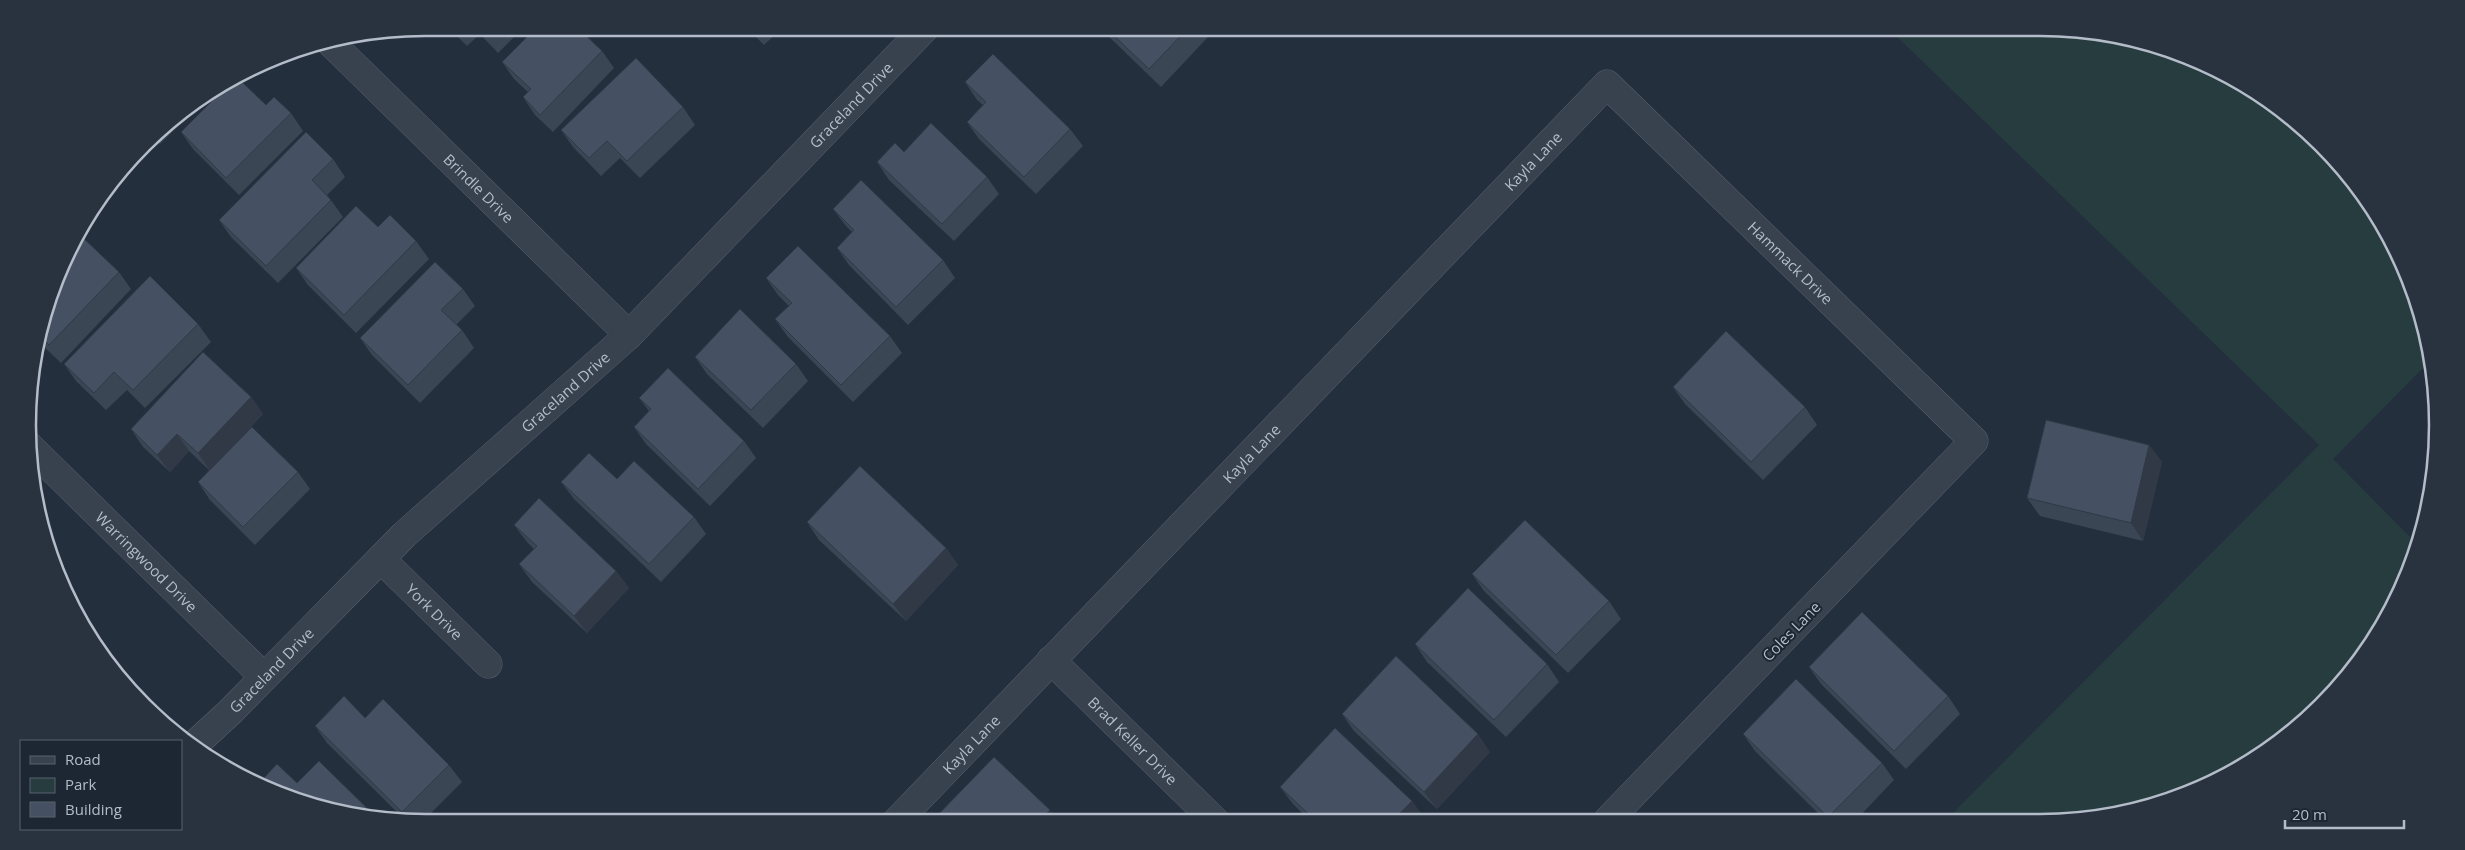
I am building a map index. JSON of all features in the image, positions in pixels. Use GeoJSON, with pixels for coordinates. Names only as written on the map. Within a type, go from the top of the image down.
{"type":"FeatureCollection","features":[{"type":"Feature","properties":{"kind":"street","name":"Graceland Drive"},"geometry":{"type":"LineString","coordinates":[[199,741],[404,535],[629,335],[917,36]]}},
{"type":"Feature","properties":{"kind":"street","name":"Brindle Drive"},"geometry":{"type":"LineString","coordinates":[[336,47],[629,335]]}},
{"type":"Feature","properties":{"kind":"street","name":"Hammack Drive"},"geometry":{"type":"LineString","coordinates":[[1607,84],[1974,441]]}},
{"type":"Feature","properties":{"kind":"street","name":"Kayla Lane"},"geometry":{"type":"LineString","coordinates":[[904,814],[1607,84]]}},
{"type":"Feature","properties":{"kind":"street","name":"Coles Lane"},"geometry":{"type":"LineString","coordinates":[[1614,814],[1974,441]]}},
{"type":"Feature","properties":{"kind":"street","name":"Warringwood Drive"},"geometry":{"type":"LineString","coordinates":[[38,455],[264,677]]}},
{"type":"Feature","properties":{"kind":"street","name":"York Drive"},"geometry":{"type":"LineString","coordinates":[[381,559],[488,664]]}},
{"type":"Feature","properties":{"kind":"street","name":"Brad Keller Drive"},"geometry":{"type":"LineString","coordinates":[[1051,660],[1208,814]]}},
{"type":"Feature","properties":{"kind":"green space"},"geometry":{"type":"Polygon","coordinates":[[[1896,36],[2040,36],[2091,40],[2141,49],[2165,57],[2212,76],[2234,88],[2277,117],[2315,150],[2348,188],[2363,209],[2389,253],[2399,276],[2416,324],[2424,367],[2333,459],[2412,539],[2399,574],[2377,619],[2348,662],[2315,700],[2277,733],[2234,762],[2189,784],[2141,801],[2065,813],[1952,814],[2319,445],[1896,36]]]}},
{"type":"Feature","properties":{"kind":"building"},"geometry":{"type":"Polygon","coordinates":[[[528,36],[586,36],[602,51],[540,115],[523,97],[531,89],[502,62],[528,36]]]}},
{"type":"Feature","properties":{"kind":"building"},"geometry":{"type":"Polygon","coordinates":[[[1114,36],[1180,36],[1149,69],[1114,36]]]}},
{"type":"Feature","properties":{"kind":"building"},"geometry":{"type":"Polygon","coordinates":[[[993,54],[1070,129],[1024,177],[967,122],[986,102],[965,82],[993,54]]]}},
{"type":"Feature","properties":{"kind":"building"},"geometry":{"type":"Polygon","coordinates":[[[636,58],[683,107],[627,161],[607,141],[589,158],[561,130],[636,58]]]}},
{"type":"Feature","properties":{"kind":"building"},"geometry":{"type":"Polygon","coordinates":[[[242,82],[266,105],[274,97],[291,113],[226,178],[181,132],[214,98],[242,82]]]}},
{"type":"Feature","properties":{"kind":"building"},"geometry":{"type":"Polygon","coordinates":[[[931,123],[987,177],[942,224],[877,162],[895,143],[904,152],[931,123]]]}},
{"type":"Feature","properties":{"kind":"building"},"geometry":{"type":"Polygon","coordinates":[[[306,132],[333,159],[312,180],[331,200],[266,266],[219,220],[306,132]]]}},
{"type":"Feature","properties":{"kind":"building"},"geometry":{"type":"Polygon","coordinates":[[[861,180],[943,260],[896,307],[837,248],[854,230],[833,209],[861,180]]]}},
{"type":"Feature","properties":{"kind":"building"},"geometry":{"type":"Polygon","coordinates":[[[356,206],[378,227],[390,215],[416,241],[344,315],[296,268],[356,206]]]}},
{"type":"Feature","properties":{"kind":"building"},"geometry":{"type":"Polygon","coordinates":[[[84,239],[119,272],[49,345],[45,342],[49,324],[66,276],[84,239]]]}},
{"type":"Feature","properties":{"kind":"building"},"geometry":{"type":"Polygon","coordinates":[[[798,246],[890,336],[841,385],[775,319],[792,303],[766,278],[798,246]]]}},
{"type":"Feature","properties":{"kind":"building"},"geometry":{"type":"Polygon","coordinates":[[[435,262],[463,289],[441,310],[462,330],[408,385],[360,338],[435,262]]]}},
{"type":"Feature","properties":{"kind":"building"},"geometry":{"type":"Polygon","coordinates":[[[150,276],[198,324],[133,390],[114,372],[94,393],[64,364],[150,276]]]}},
{"type":"Feature","properties":{"kind":"building"},"geometry":{"type":"Polygon","coordinates":[[[740,309],[796,364],[751,410],[695,357],[740,309]]]}},
{"type":"Feature","properties":{"kind":"building"},"geometry":{"type":"Polygon","coordinates":[[[1726,331],[1805,407],[1751,462],[1673,387],[1726,331]]]}},
{"type":"Feature","properties":{"kind":"building"},"geometry":{"type":"Polygon","coordinates":[[[203,352],[251,397],[198,453],[177,434],[157,455],[131,429],[203,352]]]}},
{"type":"Feature","properties":{"kind":"building"},"geometry":{"type":"Polygon","coordinates":[[[668,368],[744,441],[698,489],[634,427],[651,409],[639,398],[668,368]]]}},
{"type":"Feature","properties":{"kind":"building"},"geometry":{"type":"Polygon","coordinates":[[[2046,420],[2149,445],[2131,523],[2027,498],[2046,420]]]}},
{"type":"Feature","properties":{"kind":"building"},"geometry":{"type":"Polygon","coordinates":[[[252,427],[298,472],[243,527],[198,482],[252,427]]]}},
{"type":"Feature","properties":{"kind":"building"},"geometry":{"type":"Polygon","coordinates":[[[589,453],[617,479],[634,461],[694,517],[649,564],[561,482],[589,453]]]}},
{"type":"Feature","properties":{"kind":"building"},"geometry":{"type":"Polygon","coordinates":[[[860,466],[946,548],[893,604],[807,522],[860,466]]]}},
{"type":"Feature","properties":{"kind":"building"},"geometry":{"type":"Polygon","coordinates":[[[539,498],[616,571],[574,616],[519,564],[537,546],[514,525],[539,498]]]}},
{"type":"Feature","properties":{"kind":"building"},"geometry":{"type":"Polygon","coordinates":[[[1525,520],[1609,601],[1556,655],[1472,574],[1525,520]]]}},
{"type":"Feature","properties":{"kind":"building"},"geometry":{"type":"Polygon","coordinates":[[[1468,588],[1547,664],[1494,720],[1415,644],[1468,588]]]}},
{"type":"Feature","properties":{"kind":"building"},"geometry":{"type":"Polygon","coordinates":[[[1862,612],[1948,696],[1894,751],[1809,667],[1862,612]]]}},
{"type":"Feature","properties":{"kind":"building"},"geometry":{"type":"Polygon","coordinates":[[[1396,656],[1478,734],[1424,792],[1342,714],[1396,656]]]}},
{"type":"Feature","properties":{"kind":"building"},"geometry":{"type":"Polygon","coordinates":[[[1796,679],[1882,763],[1831,814],[1825,814],[1743,734],[1796,679]]]}},
{"type":"Feature","properties":{"kind":"building"},"geometry":{"type":"Polygon","coordinates":[[[344,696],[365,718],[383,699],[449,765],[402,812],[315,726],[344,696]]]}},
{"type":"Feature","properties":{"kind":"building"},"geometry":{"type":"Polygon","coordinates":[[[1335,728],[1412,801],[1399,814],[1309,814],[1280,787],[1335,728]]]}},
{"type":"Feature","properties":{"kind":"building"},"geometry":{"type":"Polygon","coordinates":[[[994,757],[1050,810],[1046,814],[939,814],[994,757]]]}},
{"type":"Feature","properties":{"kind":"building"},"geometry":{"type":"Polygon","coordinates":[[[319,761],[368,809],[324,801],[263,779],[277,764],[297,783],[319,761]]]}}]}
